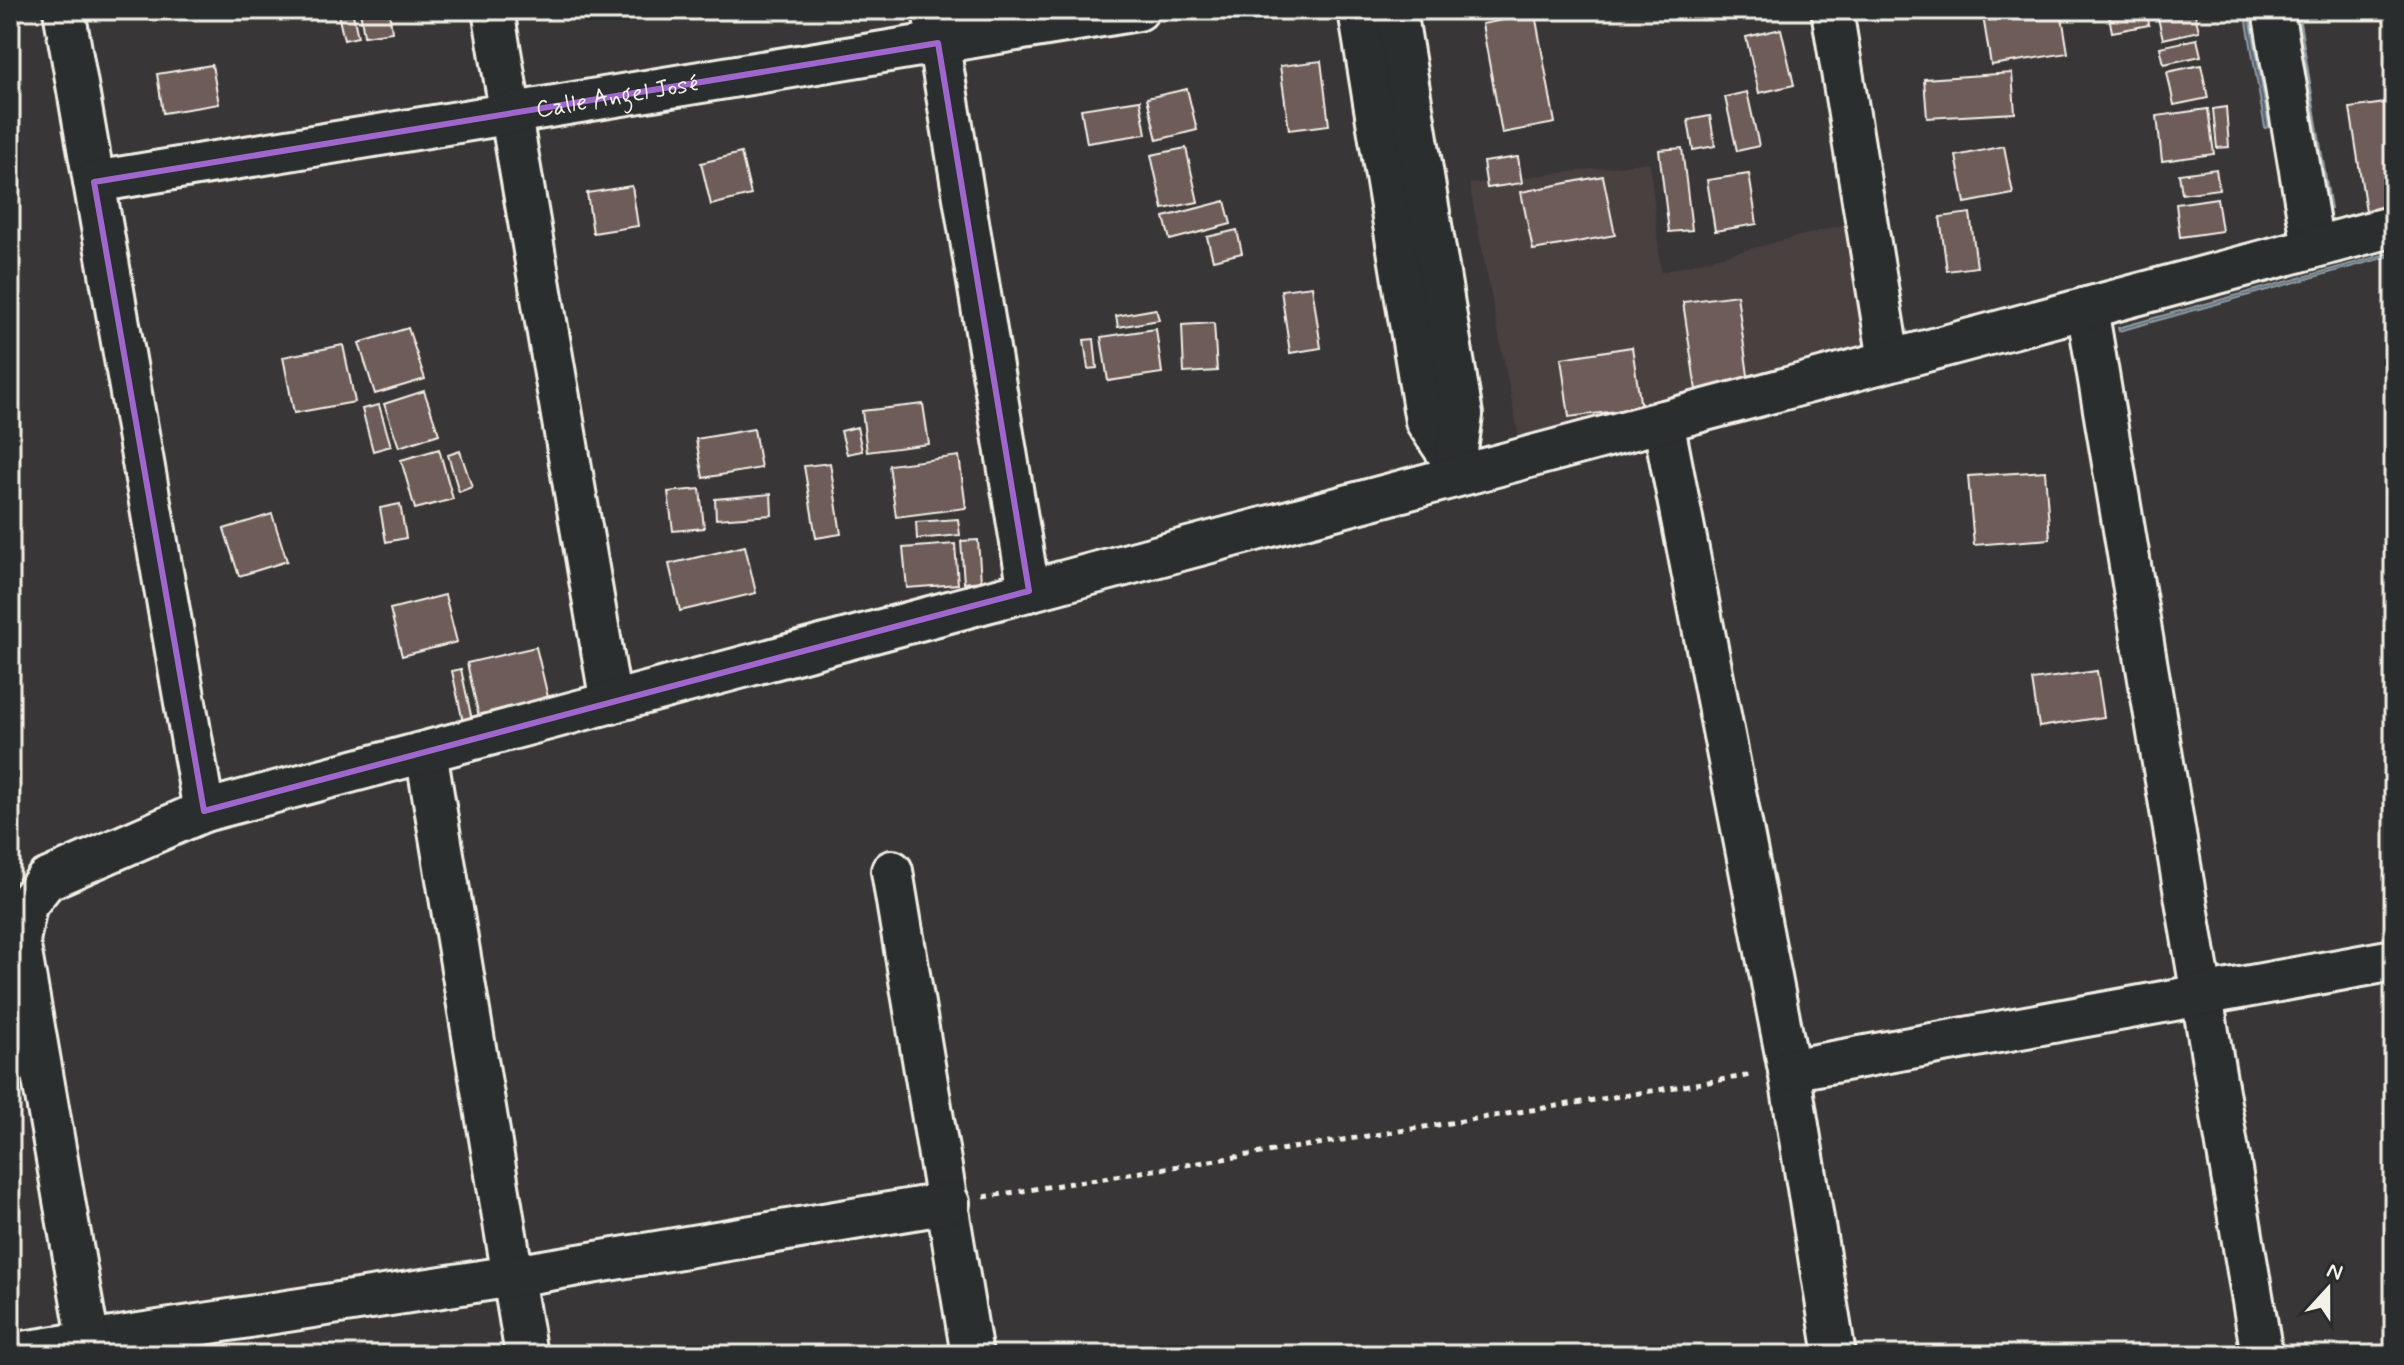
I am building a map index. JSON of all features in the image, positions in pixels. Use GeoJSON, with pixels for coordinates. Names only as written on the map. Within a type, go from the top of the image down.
{"type":"FeatureCollection","features":[{"type":"Feature","properties":{"kind":"street"},"geometry":{"type":"LineString","coordinates":[[64,10],[204,811]]}},
{"type":"Feature","properties":{"kind":"street"},"geometry":{"type":"LineString","coordinates":[[493,10],[611,703]]}},
{"type":"Feature","properties":{"kind":"street","name":"Calle Angel José"},"geometry":{"type":"LineString","coordinates":[[94,182],[511,113],[936,26],[1138,10]]}},
{"type":"Feature","properties":{"kind":"street"},"geometry":{"type":"LineString","coordinates":[[1359,10],[1426,421],[1455,470]]}},
{"type":"Feature","properties":{"kind":"street"},"geometry":{"type":"LineString","coordinates":[[1396,10],[1462,415],[1455,470]]}},
{"type":"Feature","properties":{"kind":"street"},"geometry":{"type":"LineString","coordinates":[[1832,10],[1889,360]]}},
{"type":"Feature","properties":{"kind":"street"},"geometry":{"type":"LineString","coordinates":[[2273,10],[2313,247]]}},
{"type":"Feature","properties":{"kind":"street"},"geometry":{"type":"LineString","coordinates":[[936,26],[1029,591]]}},
{"type":"Feature","properties":{"kind":"street"},"geometry":{"type":"LineString","coordinates":[[90,1348],[19,941],[26,905],[46,880],[204,811],[1029,591],[1455,470],[1663,421],[2394,226]]}},
{"type":"Feature","properties":{"kind":"street"},"geometry":{"type":"LineString","coordinates":[[2087,308],[2262,1355]]}},
{"type":"Feature","properties":{"kind":"street"},"geometry":{"type":"LineString","coordinates":[[1663,421],[1789,1070],[1835,1355]]}},
{"type":"Feature","properties":{"kind":"street"},"geometry":{"type":"LineString","coordinates":[[426,752],[526,1355]]}},
{"type":"Feature","properties":{"kind":"street"},"geometry":{"type":"LineString","coordinates":[[892,871],[972,1355]]}},
{"type":"Feature","properties":{"kind":"street"},"geometry":{"type":"LineString","coordinates":[[1789,1070],[2394,960]]}},
{"type":"Feature","properties":{"kind":"street"},"geometry":{"type":"LineString","coordinates":[[10,1354],[90,1348],[949,1203]]}},
{"type":"Feature","properties":{"kind":"path"},"geometry":{"type":"LineString","coordinates":[[949,1203],[1789,1070]]}},
{"type":"Feature","properties":{"kind":"highlighted area"},"geometry":{"type":"Polygon","coordinates":[[[938,43],[1029,591],[204,811],[94,182],[938,43]]]}},
{"type":"Feature","properties":{"kind":"shaded area"},"geometry":{"type":"Polygon","coordinates":[[[1650,162],[1661,272],[1850,223],[1868,346],[1519,438],[1469,184],[1650,162]]]}},
{"type":"Feature","properties":{"kind":"water"},"geometry":{"type":"Polygon","coordinates":[[[2245,10],[2249,10],[2269,127],[2265,128],[2245,10]]]}},
{"type":"Feature","properties":{"kind":"water"},"geometry":{"type":"Polygon","coordinates":[[[2298,10],[2331,209],[2329,209],[2298,10]]]}},
{"type":"Feature","properties":{"kind":"water"},"geometry":{"type":"Polygon","coordinates":[[[2394,252],[2394,255],[2119,331],[2118,328],[2394,252]]]}},
{"type":"Feature","properties":{"kind":"building"},"geometry":{"type":"Polygon","coordinates":[[[337,10],[352,10],[358,37],[344,40],[337,10]]]}},
{"type":"Feature","properties":{"kind":"building"},"geometry":{"type":"Polygon","coordinates":[[[360,10],[389,10],[392,32],[364,36],[360,10]]]}},
{"type":"Feature","properties":{"kind":"building"},"geometry":{"type":"Polygon","coordinates":[[[1982,10],[2061,10],[2068,53],[1991,65],[1982,10]]]}},
{"type":"Feature","properties":{"kind":"building"},"geometry":{"type":"Polygon","coordinates":[[[2108,10],[2147,10],[2149,25],[2112,32],[2108,10]]]}},
{"type":"Feature","properties":{"kind":"building"},"geometry":{"type":"Polygon","coordinates":[[[2156,10],[2194,10],[2199,31],[2163,39],[2156,10]]]}},
{"type":"Feature","properties":{"kind":"building"},"geometry":{"type":"Polygon","coordinates":[[[1535,14],[1555,123],[1502,133],[1482,24],[1535,14]]]}},
{"type":"Feature","properties":{"kind":"building"},"geometry":{"type":"Polygon","coordinates":[[[1781,29],[1794,85],[1759,93],[1746,37],[1781,29]]]}},
{"type":"Feature","properties":{"kind":"building"},"geometry":{"type":"Polygon","coordinates":[[[2197,39],[2201,56],[2164,64],[2160,47],[2197,39]]]}},
{"type":"Feature","properties":{"kind":"building"},"geometry":{"type":"Polygon","coordinates":[[[1321,61],[1329,125],[1289,130],[1280,66],[1321,61]]]}},
{"type":"Feature","properties":{"kind":"building"},"geometry":{"type":"Polygon","coordinates":[[[212,65],[219,104],[163,113],[157,74],[212,65]]]}},
{"type":"Feature","properties":{"kind":"building"},"geometry":{"type":"Polygon","coordinates":[[[2201,65],[2208,98],[2174,105],[2167,72],[2201,65]]]}},
{"type":"Feature","properties":{"kind":"building"},"geometry":{"type":"Polygon","coordinates":[[[2012,73],[2015,113],[1927,118],[1924,79],[2012,73]]]}},
{"type":"Feature","properties":{"kind":"building"},"geometry":{"type":"Polygon","coordinates":[[[1187,89],[1197,130],[1157,140],[1147,98],[1187,89]]]}},
{"type":"Feature","properties":{"kind":"building"},"geometry":{"type":"Polygon","coordinates":[[[1747,92],[1759,146],[1737,151],[1725,97],[1747,92]]]}},
{"type":"Feature","properties":{"kind":"building"},"geometry":{"type":"Polygon","coordinates":[[[1140,100],[1146,134],[1087,143],[1081,109],[1140,100]]]}},
{"type":"Feature","properties":{"kind":"building"},"geometry":{"type":"Polygon","coordinates":[[[2385,103],[2394,161],[2394,207],[2366,211],[2350,108],[2385,103]]]}},
{"type":"Feature","properties":{"kind":"building"},"geometry":{"type":"Polygon","coordinates":[[[2226,107],[2229,147],[2217,148],[2213,109],[2226,107]]]}},
{"type":"Feature","properties":{"kind":"building"},"geometry":{"type":"Polygon","coordinates":[[[2208,109],[2214,154],[2162,161],[2157,116],[2208,109]]]}},
{"type":"Feature","properties":{"kind":"building"},"geometry":{"type":"Polygon","coordinates":[[[1710,116],[1715,146],[1693,150],[1688,120],[1710,116]]]}},
{"type":"Feature","properties":{"kind":"building"},"geometry":{"type":"Polygon","coordinates":[[[2004,146],[2013,194],[1965,203],[1956,156],[2004,146]]]}},
{"type":"Feature","properties":{"kind":"building"},"geometry":{"type":"Polygon","coordinates":[[[1186,148],[1198,202],[1163,209],[1151,155],[1186,148]]]}},
{"type":"Feature","properties":{"kind":"building"},"geometry":{"type":"Polygon","coordinates":[[[1682,148],[1692,230],[1669,232],[1659,150],[1682,148]]]}},
{"type":"Feature","properties":{"kind":"building"},"geometry":{"type":"Polygon","coordinates":[[[741,153],[751,195],[711,205],[701,163],[741,153]]]}},
{"type":"Feature","properties":{"kind":"building"},"geometry":{"type":"Polygon","coordinates":[[[1518,157],[1522,183],[1487,188],[1483,162],[1518,157]]]}},
{"type":"Feature","properties":{"kind":"building"},"geometry":{"type":"Polygon","coordinates":[[[2216,169],[2219,189],[2182,194],[2179,174],[2216,169]]]}},
{"type":"Feature","properties":{"kind":"building"},"geometry":{"type":"Polygon","coordinates":[[[1749,174],[1757,224],[1715,231],[1707,180],[1749,174]]]}},
{"type":"Feature","properties":{"kind":"building"},"geometry":{"type":"Polygon","coordinates":[[[1603,176],[1615,235],[1533,250],[1521,192],[1603,176]]]}},
{"type":"Feature","properties":{"kind":"building"},"geometry":{"type":"Polygon","coordinates":[[[632,186],[638,226],[593,233],[587,193],[632,186]]]}},
{"type":"Feature","properties":{"kind":"building"},"geometry":{"type":"Polygon","coordinates":[[[2217,198],[2222,231],[2180,237],[2176,204],[2217,198]]]}},
{"type":"Feature","properties":{"kind":"building"},"geometry":{"type":"Polygon","coordinates":[[[1225,201],[1231,224],[1170,240],[1164,217],[1225,201]]]}},
{"type":"Feature","properties":{"kind":"building"},"geometry":{"type":"Polygon","coordinates":[[[1970,213],[1977,267],[1947,271],[1940,217],[1970,213]]]}},
{"type":"Feature","properties":{"kind":"building"},"geometry":{"type":"Polygon","coordinates":[[[1237,230],[1242,253],[1213,260],[1207,237],[1237,230]]]}},
{"type":"Feature","properties":{"kind":"building"},"geometry":{"type":"Polygon","coordinates":[[[1312,286],[1321,348],[1290,353],[1281,290],[1312,286]]]}},
{"type":"Feature","properties":{"kind":"building"},"geometry":{"type":"Polygon","coordinates":[[[1737,295],[1750,390],[1697,397],[1683,302],[1737,295]]]}},
{"type":"Feature","properties":{"kind":"building"},"geometry":{"type":"Polygon","coordinates":[[[1156,309],[1159,320],[1118,327],[1116,316],[1156,309]]]}},
{"type":"Feature","properties":{"kind":"building"},"geometry":{"type":"Polygon","coordinates":[[[1214,323],[1217,371],[1184,373],[1182,325],[1214,323]]]}},
{"type":"Feature","properties":{"kind":"building"},"geometry":{"type":"Polygon","coordinates":[[[408,328],[425,379],[375,394],[359,343],[408,328]]]}},
{"type":"Feature","properties":{"kind":"building"},"geometry":{"type":"Polygon","coordinates":[[[1156,329],[1162,373],[1108,381],[1101,337],[1156,329]]]}},
{"type":"Feature","properties":{"kind":"building"},"geometry":{"type":"Polygon","coordinates":[[[1094,339],[1097,368],[1088,369],[1084,340],[1094,339]]]}},
{"type":"Feature","properties":{"kind":"building"},"geometry":{"type":"Polygon","coordinates":[[[343,345],[355,402],[294,413],[283,357],[343,345]]]}},
{"type":"Feature","properties":{"kind":"building"},"geometry":{"type":"Polygon","coordinates":[[[1632,347],[1641,408],[1569,417],[1561,358],[1632,347]]]}},
{"type":"Feature","properties":{"kind":"building"},"geometry":{"type":"Polygon","coordinates":[[[424,391],[439,434],[399,447],[384,404],[424,391]]]}},
{"type":"Feature","properties":{"kind":"building"},"geometry":{"type":"Polygon","coordinates":[[[923,404],[929,444],[867,452],[862,411],[923,404]]]}},
{"type":"Feature","properties":{"kind":"building"},"geometry":{"type":"Polygon","coordinates":[[[379,405],[391,446],[373,451],[362,409],[379,405]]]}},
{"type":"Feature","properties":{"kind":"building"},"geometry":{"type":"Polygon","coordinates":[[[857,427],[862,451],[847,454],[841,431],[857,427]]]}},
{"type":"Feature","properties":{"kind":"building"},"geometry":{"type":"Polygon","coordinates":[[[754,429],[761,468],[703,478],[696,439],[754,429]]]}},
{"type":"Feature","properties":{"kind":"building"},"geometry":{"type":"Polygon","coordinates":[[[439,449],[453,499],[415,509],[401,460],[439,449]]]}},
{"type":"Feature","properties":{"kind":"building"},"geometry":{"type":"Polygon","coordinates":[[[460,451],[472,487],[459,492],[448,455],[460,451]]]}},
{"type":"Feature","properties":{"kind":"building"},"geometry":{"type":"Polygon","coordinates":[[[959,456],[966,508],[896,517],[889,465],[959,456]]]}},
{"type":"Feature","properties":{"kind":"building"},"geometry":{"type":"Polygon","coordinates":[[[830,463],[841,534],[816,538],[804,466],[830,463]]]}},
{"type":"Feature","properties":{"kind":"building"},"geometry":{"type":"Polygon","coordinates":[[[2045,471],[2050,539],[1974,545],[1968,476],[2045,471]]]}},
{"type":"Feature","properties":{"kind":"building"},"geometry":{"type":"Polygon","coordinates":[[[700,489],[704,528],[673,531],[668,492],[700,489]]]}},
{"type":"Feature","properties":{"kind":"building"},"geometry":{"type":"Polygon","coordinates":[[[771,494],[772,515],[716,519],[715,499],[771,494]]]}},
{"type":"Feature","properties":{"kind":"building"},"geometry":{"type":"Polygon","coordinates":[[[400,504],[406,538],[386,542],[380,508],[400,504]]]}},
{"type":"Feature","properties":{"kind":"building"},"geometry":{"type":"Polygon","coordinates":[[[272,514],[287,561],[239,576],[224,529],[272,514]]]}},
{"type":"Feature","properties":{"kind":"building"},"geometry":{"type":"Polygon","coordinates":[[[958,519],[960,535],[917,539],[916,522],[958,519]]]}},
{"type":"Feature","properties":{"kind":"building"},"geometry":{"type":"Polygon","coordinates":[[[978,540],[981,581],[964,583],[961,541],[978,540]]]}},
{"type":"Feature","properties":{"kind":"building"},"geometry":{"type":"Polygon","coordinates":[[[955,544],[958,584],[907,588],[903,548],[955,544]]]}},
{"type":"Feature","properties":{"kind":"building"},"geometry":{"type":"Polygon","coordinates":[[[745,546],[756,593],[680,611],[669,564],[745,546]]]}},
{"type":"Feature","properties":{"kind":"building"},"geometry":{"type":"Polygon","coordinates":[[[445,595],[457,642],[402,656],[390,609],[445,595]]]}},
{"type":"Feature","properties":{"kind":"building"},"geometry":{"type":"Polygon","coordinates":[[[536,647],[549,701],[479,717],[467,663],[536,647]]]}},
{"type":"Feature","properties":{"kind":"building"},"geometry":{"type":"Polygon","coordinates":[[[461,669],[472,720],[463,722],[452,671],[461,669]]]}},
{"type":"Feature","properties":{"kind":"building"},"geometry":{"type":"Polygon","coordinates":[[[2097,671],[2104,717],[2039,727],[2032,680],[2097,671]]]}}]}
